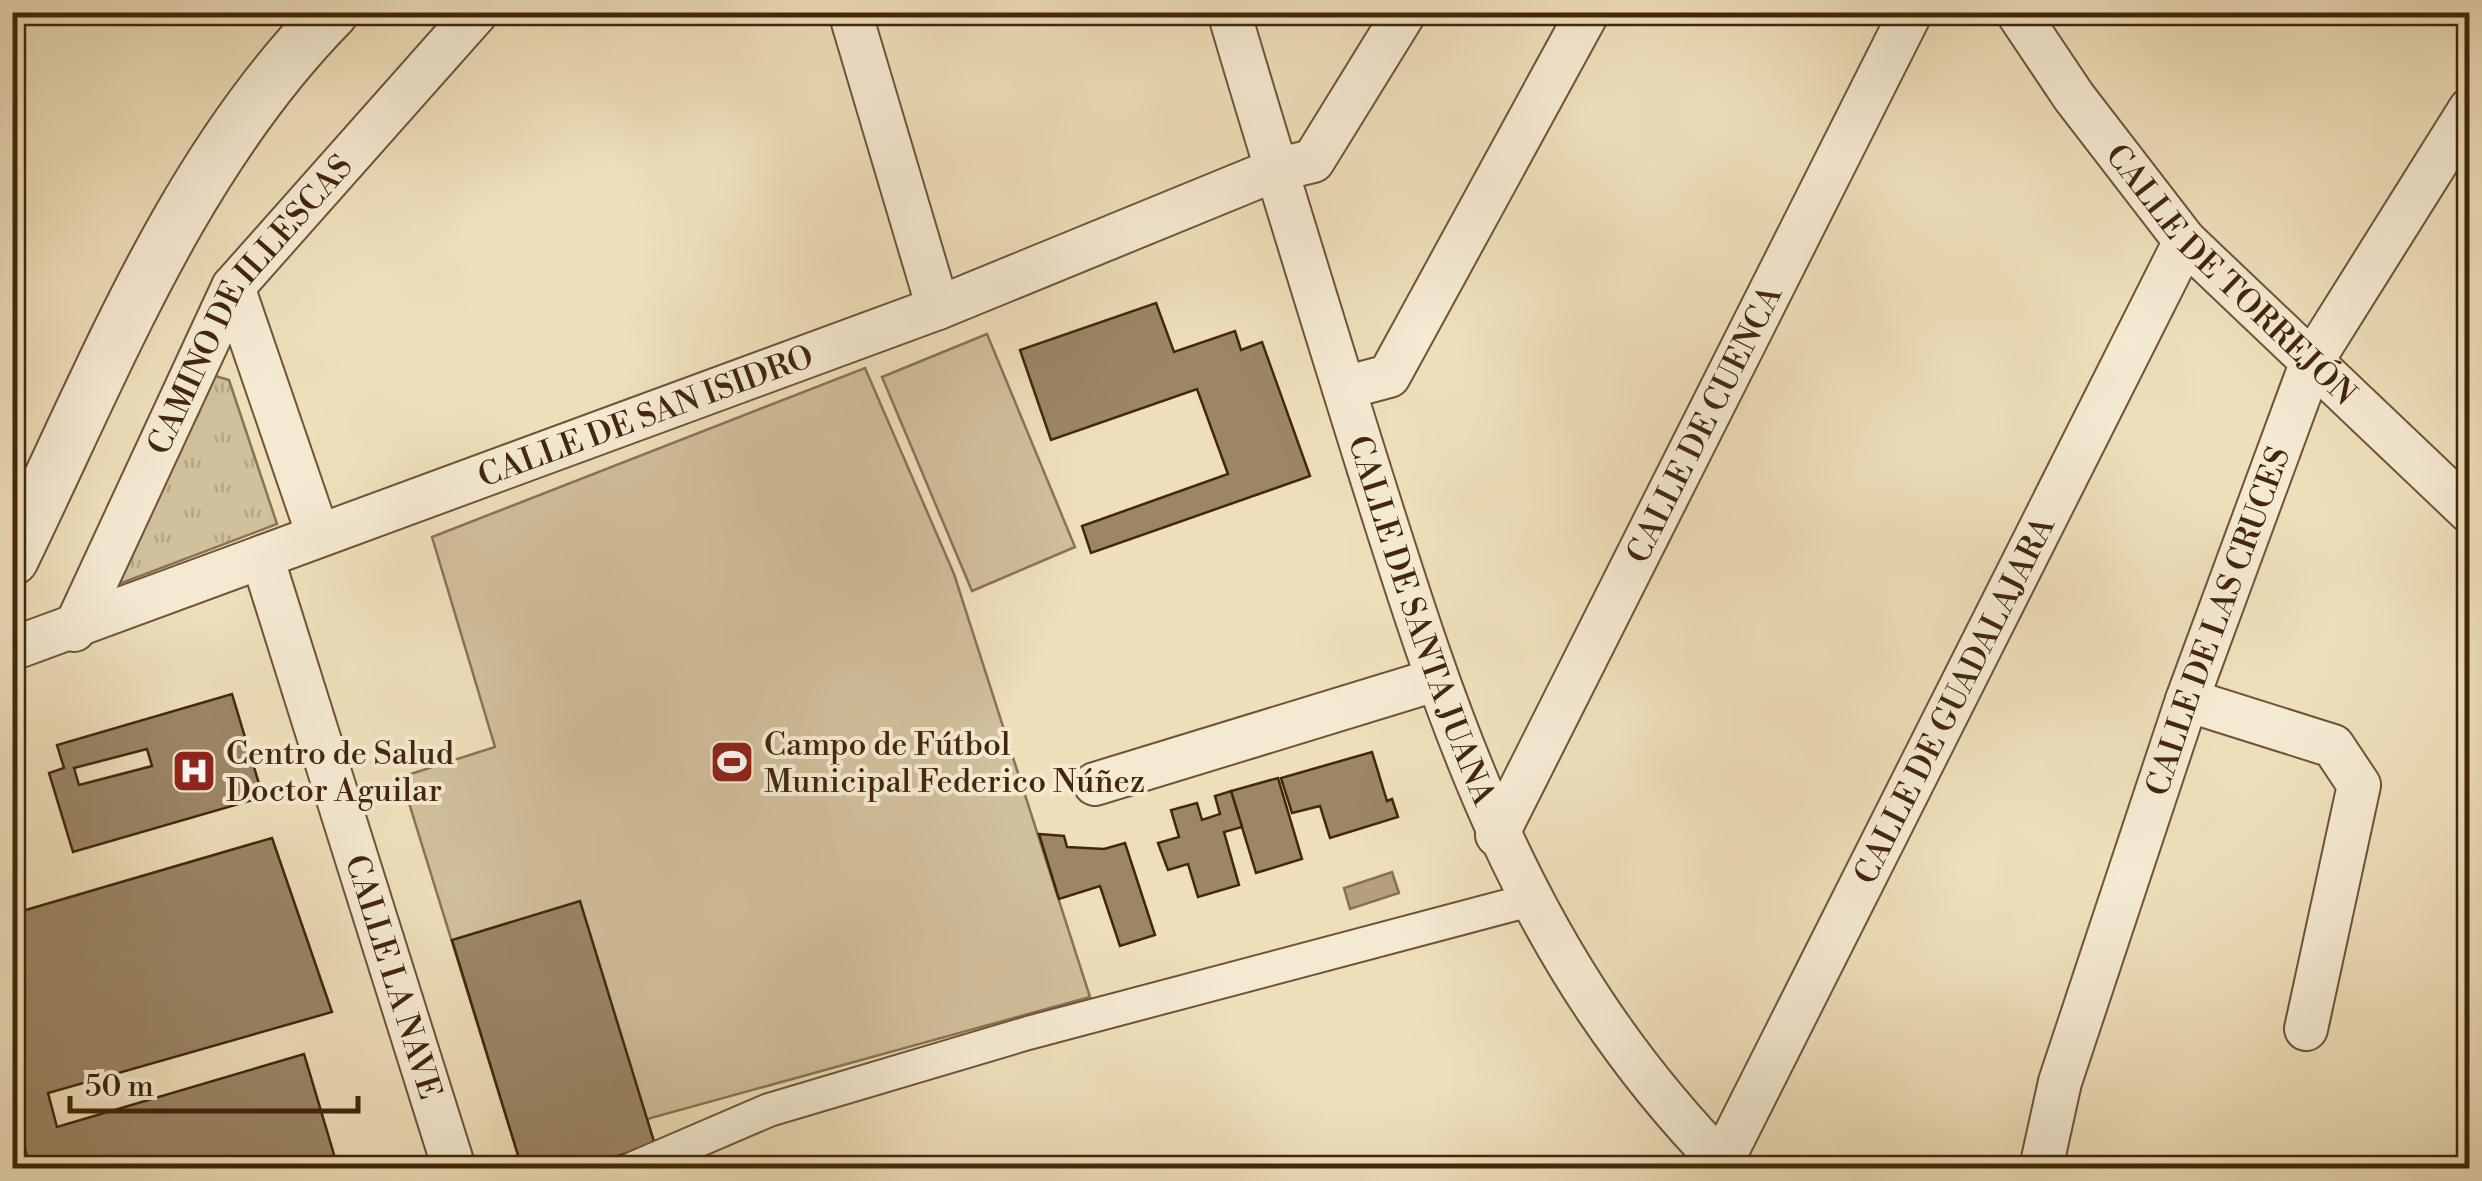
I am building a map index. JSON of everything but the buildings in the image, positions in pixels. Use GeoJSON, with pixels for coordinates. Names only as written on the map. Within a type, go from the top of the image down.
{"type":"FeatureCollection","features":[{"type":"Feature","properties":{"kind":"street"},"geometry":{"type":"LineString","coordinates":[[12,559],[168,238],[216,157],[260,94],[332,12]]}},
{"type":"Feature","properties":{"kind":"street","name":"CAMINO DE ILLESCAS"},"geometry":{"type":"LineString","coordinates":[[74,630],[233,286],[477,12]]}},
{"type":"Feature","properties":{"kind":"street"},"geometry":{"type":"LineString","coordinates":[[850,12],[938,308]]}},
{"type":"Feature","properties":{"kind":"street","name":"CALLE DE SANTA JUANA"},"geometry":{"type":"LineString","coordinates":[[1229,12],[1435,680],[1496,834],[1549,936],[1622,1044],[1724,1166]]}},
{"type":"Feature","properties":{"kind":"street","name":"CALLE DE SAN ISIDRO"},"geometry":{"type":"LineString","coordinates":[[12,649],[74,630],[938,308],[1275,170],[1313,161],[1405,12]]}},
{"type":"Feature","properties":{"kind":"street"},"geometry":{"type":"LineString","coordinates":[[1344,388],[1388,376],[1588,12]]}},
{"type":"Feature","properties":{"kind":"street","name":"CALLE DE CUENCA"},"geometry":{"type":"LineString","coordinates":[[1496,834],[1911,12]]}},
{"type":"Feature","properties":{"kind":"street","name":"CALLE DE TORREJÓN"},"geometry":{"type":"LineString","coordinates":[[2017,12],[2074,97],[2185,240],[2470,512]]}},
{"type":"Feature","properties":{"kind":"street","name":"CALLE DE LAS CRUCES"},"geometry":{"type":"LineString","coordinates":[[2041,1168],[2060,1082],[2187,700],[2312,362],[2470,110]]}},
{"type":"Feature","properties":{"kind":"street","name":"CALLE DE GUADALAJARA"},"geometry":{"type":"LineString","coordinates":[[1724,1166],[2185,240]]}},
{"type":"Feature","properties":{"kind":"street"},"geometry":{"type":"LineString","coordinates":[[233,286],[318,536]]}},
{"type":"Feature","properties":{"kind":"street","name":"CALLE LA NAVE"},"geometry":{"type":"LineString","coordinates":[[262,557],[454,1168]]}},
{"type":"Feature","properties":{"kind":"street"},"geometry":{"type":"LineString","coordinates":[[1094,784],[1435,680]]}},
{"type":"Feature","properties":{"kind":"street"},"geometry":{"type":"LineString","coordinates":[[2187,700],[2334,746],[2358,785],[2306,1029]]}},
{"type":"Feature","properties":{"kind":"street"},"geometry":{"type":"LineString","coordinates":[[634,1168],[769,1110],[1028,1033],[1530,900]]}},
{"type":"Feature","properties":{"kind":"green space"},"geometry":{"type":"Polygon","coordinates":[[[987,334],[1075,547],[972,591],[882,377],[987,334]]]}},
{"type":"Feature","properties":{"kind":"green space","name":"Campo de Fútbol Municipal Federico Núñez"},"geometry":{"type":"Polygon","coordinates":[[[865,368],[954,574],[1090,997],[647,1119],[655,1145],[577,1168],[522,1168],[401,777],[495,747],[432,537],[865,368]]]}},
{"type":"Feature","properties":{"kind":"green space"},"geometry":{"type":"Polygon","coordinates":[[[212,375],[229,380],[277,524],[119,584],[212,375]]]}},
{"type":"Feature","properties":{"kind":"shaded area"},"geometry":{"type":"Polygon","coordinates":[[[1392,872],[1399,893],[1350,909],[1344,888],[1392,872]]]}},
{"type":"Feature","properties":{"kind":"place","name":"Campo de Fútbol Municipal Federico Núñez"},"geometry":{"type":"Point","coordinates":[732,762]}},
{"type":"Feature","properties":{"kind":"place","name":"Centro de Salud Doctor Aguilar"},"geometry":{"type":"Point","coordinates":[194,771]}}]}
